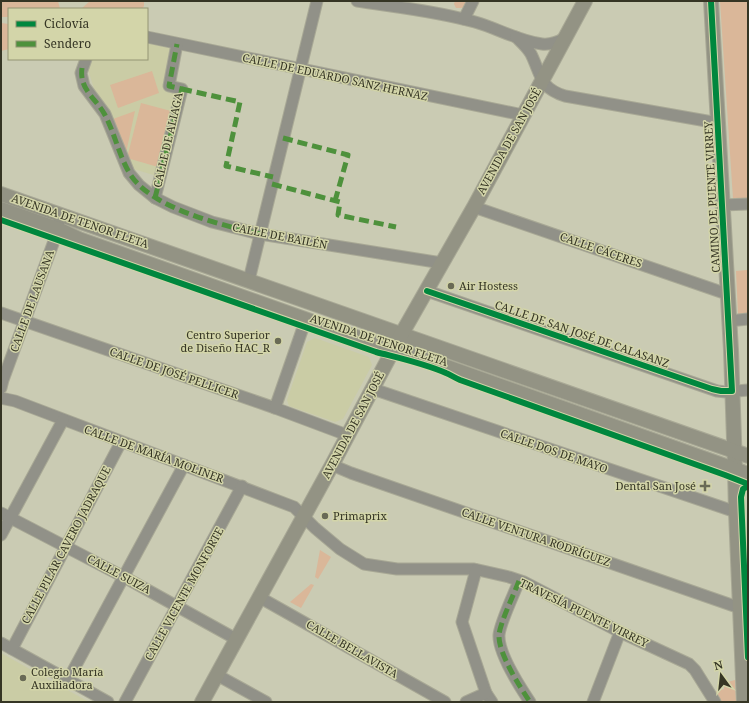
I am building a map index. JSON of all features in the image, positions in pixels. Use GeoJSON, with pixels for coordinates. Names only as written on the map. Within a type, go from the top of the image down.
{"type":"FeatureCollection","features":[{"type":"Feature","properties":{"kind":"main road","name":"AVENIDA DE SAN JOSÉ"},"geometry":{"type":"LineString","coordinates":[[202,702],[332,465],[401,335],[474,207],[585,1]]}},
{"type":"Feature","properties":{"kind":"main road","name":"CAMINO DE PUENTE VIRREY"},"geometry":{"type":"LineString","coordinates":[[711,1],[729,321],[734,451],[742,472],[736,512],[740,608],[744,623],[744,702]]}},
{"type":"Feature","properties":{"kind":"main road","name":"AVENIDA DE TENOR FLETA"},"geometry":{"type":"LineString","coordinates":[[1,194],[748,456]]}},
{"type":"Feature","properties":{"kind":"main road","name":"AVENIDA DE TENOR FLETA"},"geometry":{"type":"LineString","coordinates":[[1,209],[306,319],[531,396],[742,472]]}},
{"type":"Feature","properties":{"kind":"street"},"geometry":{"type":"LineString","coordinates":[[249,280],[299,69],[317,1]]}},
{"type":"Feature","properties":{"kind":"street"},"geometry":{"type":"LineString","coordinates":[[356,1],[464,19],[516,37],[544,44],[554,43],[565,38]]}},
{"type":"Feature","properties":{"kind":"street"},"geometry":{"type":"LineString","coordinates":[[393,6],[403,1]]}},
{"type":"Feature","properties":{"kind":"street"},"geometry":{"type":"LineString","coordinates":[[464,19],[473,1]]}},
{"type":"Feature","properties":{"kind":"street","name":"CALLE DE EDUARDO SANZ HERNAZ"},"geometry":{"type":"LineString","coordinates":[[148,37],[523,115]]}},
{"type":"Feature","properties":{"kind":"street"},"geometry":{"type":"LineString","coordinates":[[516,37],[529,50],[542,81],[552,90],[565,96],[718,123]]}},
{"type":"Feature","properties":{"kind":"street","name":"CALLE DE ALIAGA"},"geometry":{"type":"LineString","coordinates":[[155,198],[182,89],[169,86],[177,44]]}},
{"type":"Feature","properties":{"kind":"street","name":"CALLE DE BAILÉN"},"geometry":{"type":"LineString","coordinates":[[84,63],[82,78],[84,86],[105,114],[129,173],[139,185],[155,198],[173,207],[212,222],[260,234],[442,263]]}},
{"type":"Feature","properties":{"kind":"street"},"geometry":{"type":"LineString","coordinates":[[723,205],[748,204]]}},
{"type":"Feature","properties":{"kind":"street","name":"CALLE CÁCERES"},"geometry":{"type":"LineString","coordinates":[[474,207],[727,294]]}},
{"type":"Feature","properties":{"kind":"street","name":"CALLE DE LAUSANA"},"geometry":{"type":"LineString","coordinates":[[2,383],[58,229],[60,222],[57,213]]}},
{"type":"Feature","properties":{"kind":"street","name":"CALLE DE SAN JOSÉ DE CALASANZ"},"geometry":{"type":"LineString","coordinates":[[427,291],[712,389],[721,391],[748,390]]}},
{"type":"Feature","properties":{"kind":"street","name":"CALLE DE JOSÉ PELLICER"},"geometry":{"type":"LineString","coordinates":[[1,313],[275,408],[347,435]]}},
{"type":"Feature","properties":{"kind":"street"},"geometry":{"type":"LineString","coordinates":[[275,408],[306,319]]}},
{"type":"Feature","properties":{"kind":"street"},"geometry":{"type":"LineString","coordinates":[[729,321],[748,319]]}},
{"type":"Feature","properties":{"kind":"street","name":"CALLE DOS DE MAYO"},"geometry":{"type":"LineString","coordinates":[[373,389],[736,512]]}},
{"type":"Feature","properties":{"kind":"street","name":"CALLE DE MARÍA MOLINER"},"geometry":{"type":"LineString","coordinates":[[1,398],[15,401],[294,506],[304,516]]}},
{"type":"Feature","properties":{"kind":"street"},"geometry":{"type":"LineString","coordinates":[[1,535],[6,515],[63,420]]}},
{"type":"Feature","properties":{"kind":"street","name":"CALLE PILAR CAVERO JADRAQUE"},"geometry":{"type":"LineString","coordinates":[[12,649],[121,442]]}},
{"type":"Feature","properties":{"kind":"street"},"geometry":{"type":"LineString","coordinates":[[68,680],[184,465]]}},
{"type":"Feature","properties":{"kind":"street","name":"CALLE VENTURA RODRÍGUEZ"},"geometry":{"type":"LineString","coordinates":[[332,465],[351,473],[740,608]]}},
{"type":"Feature","properties":{"kind":"street","name":"CALLE VICENTE MONFORTE"},"geometry":{"type":"LineString","coordinates":[[125,702],[242,486]]}},
{"type":"Feature","properties":{"kind":"street","name":"CALLE SUIZA"},"geometry":{"type":"LineString","coordinates":[[6,515],[178,606],[236,639]]}},
{"type":"Feature","properties":{"kind":"street","name":"TRAVESÍA PUENTE VIRREY"},"geometry":{"type":"LineString","coordinates":[[304,516],[315,528],[340,549],[364,564],[397,569],[476,570],[503,575],[519,581],[620,632],[689,664],[695,670],[715,702]]}},
{"type":"Feature","properties":{"kind":"street"},"geometry":{"type":"LineString","coordinates":[[466,702],[489,697],[462,622],[476,570]]}},
{"type":"Feature","properties":{"kind":"street"},"geometry":{"type":"LineString","coordinates":[[519,581],[500,630],[499,641],[513,673],[530,702]]}},
{"type":"Feature","properties":{"kind":"street","name":"CALLE BELLAVISTA"},"geometry":{"type":"LineString","coordinates":[[259,597],[445,702]]}},
{"type":"Feature","properties":{"kind":"street"},"geometry":{"type":"LineString","coordinates":[[593,702],[620,632]]}},
{"type":"Feature","properties":{"kind":"street"},"geometry":{"type":"LineString","coordinates":[[1,643],[108,702]]}},
{"type":"Feature","properties":{"kind":"street"},"geometry":{"type":"LineString","coordinates":[[217,675],[266,702]]}},
{"type":"Feature","properties":{"kind":"shaded area"},"geometry":{"type":"Polygon","coordinates":[[[1,1],[58,1],[60,8],[8,8],[8,17],[1,17],[1,1]]]}},
{"type":"Feature","properties":{"kind":"shaded area"},"geometry":{"type":"Polygon","coordinates":[[[90,1],[144,1],[143,8],[82,8],[90,1]]]}},
{"type":"Feature","properties":{"kind":"shaded area"},"geometry":{"type":"Polygon","coordinates":[[[455,1],[466,1],[465,7],[456,8],[454,4],[455,1]]]}},
{"type":"Feature","properties":{"kind":"shaded area"},"geometry":{"type":"Polygon","coordinates":[[[720,1],[748,1],[748,198],[733,199],[720,1]]]}},
{"type":"Feature","properties":{"kind":"shaded area"},"geometry":{"type":"Polygon","coordinates":[[[1,23],[8,24],[8,49],[1,51],[1,23]]]}},
{"type":"Feature","properties":{"kind":"shaded area"},"geometry":{"type":"Polygon","coordinates":[[[148,40],[172,47],[165,90],[177,93],[157,176],[130,168],[95,92],[87,66],[90,60],[148,60],[148,40]]]}},
{"type":"Feature","properties":{"kind":"shaded area"},"geometry":{"type":"Polygon","coordinates":[[[152,71],[159,93],[118,108],[110,85],[152,71]]]}},
{"type":"Feature","properties":{"kind":"shaded area"},"geometry":{"type":"Polygon","coordinates":[[[141,103],[171,111],[158,167],[127,158],[141,103]]]}},
{"type":"Feature","properties":{"kind":"shaded area"},"geometry":{"type":"Polygon","coordinates":[[[135,111],[126,153],[113,119],[135,111]]]}},
{"type":"Feature","properties":{"kind":"shaded area"},"geometry":{"type":"Polygon","coordinates":[[[747,270],[748,314],[738,314],[736,271],[747,270]]]}},
{"type":"Feature","properties":{"kind":"shaded area"},"geometry":{"type":"Polygon","coordinates":[[[315,338],[369,357],[372,365],[343,419],[335,422],[289,406],[287,400],[307,342],[315,338]]]}},
{"type":"Feature","properties":{"kind":"shaded area"},"geometry":{"type":"Polygon","coordinates":[[[320,550],[331,557],[318,579],[315,577],[320,550]]]}},
{"type":"Feature","properties":{"kind":"shaded area"},"geometry":{"type":"Polygon","coordinates":[[[311,584],[314,585],[301,608],[290,602],[311,584]]]}},
{"type":"Feature","properties":{"kind":"shaded area","name":"Colegio María Auxiliadora"},"geometry":{"type":"Polygon","coordinates":[[[1,653],[89,702],[1,702],[1,653]]]}},
{"type":"Feature","properties":{"kind":"shaded area"},"geometry":{"type":"Polygon","coordinates":[[[735,680],[736,702],[721,702],[714,692],[724,689],[724,683],[735,680]]]}},
{"type":"Feature","properties":{"kind":"marked path"},"geometry":{"type":"LineString","coordinates":[[155,198],[182,89],[169,86],[177,44]]}},
{"type":"Feature","properties":{"kind":"marked path"},"geometry":{"type":"LineString","coordinates":[[82,68],[83,82],[105,115],[126,167],[140,186],[154,197],[189,214],[227,226],[260,234]]}},
{"type":"Feature","properties":{"kind":"marked path"},"geometry":{"type":"LineString","coordinates":[[182,89],[240,102],[226,166],[273,177]]}},
{"type":"Feature","properties":{"kind":"marked path"},"geometry":{"type":"LineString","coordinates":[[283,138],[348,155],[335,201]]}},
{"type":"Feature","properties":{"kind":"marked path"},"geometry":{"type":"LineString","coordinates":[[272,184],[340,202],[338,215],[396,227]]}},
{"type":"Feature","properties":{"kind":"marked path"},"geometry":{"type":"LineString","coordinates":[[519,581],[502,623],[499,635],[502,651],[510,670],[530,702]]}},
{"type":"Feature","properties":{"kind":"cycle path"},"geometry":{"type":"LineString","coordinates":[[427,291],[712,389],[732,391],[711,1]]}},
{"type":"Feature","properties":{"kind":"cycle path"},"geometry":{"type":"LineString","coordinates":[[1,220],[376,352],[429,366],[460,380],[748,484]]}},
{"type":"Feature","properties":{"kind":"cycle path"},"geometry":{"type":"LineString","coordinates":[[748,486],[743,489],[741,497],[748,657]]}},
{"type":"Feature","properties":{"kind":"place","name":"Air Hostess"},"geometry":{"type":"Point","coordinates":[451,286]}},
{"type":"Feature","properties":{"kind":"place","name":"Centro Superior de Diseño HAC_R"},"geometry":{"type":"Point","coordinates":[278,341]}},
{"type":"Feature","properties":{"kind":"place","name":"Dental San José"},"geometry":{"type":"Point","coordinates":[705,486]}},
{"type":"Feature","properties":{"kind":"place","name":"Primaprix"},"geometry":{"type":"Point","coordinates":[325,516]}},
{"type":"Feature","properties":{"kind":"place","name":"Colegio María Auxiliadora"},"geometry":{"type":"Point","coordinates":[23,678]}}]}
